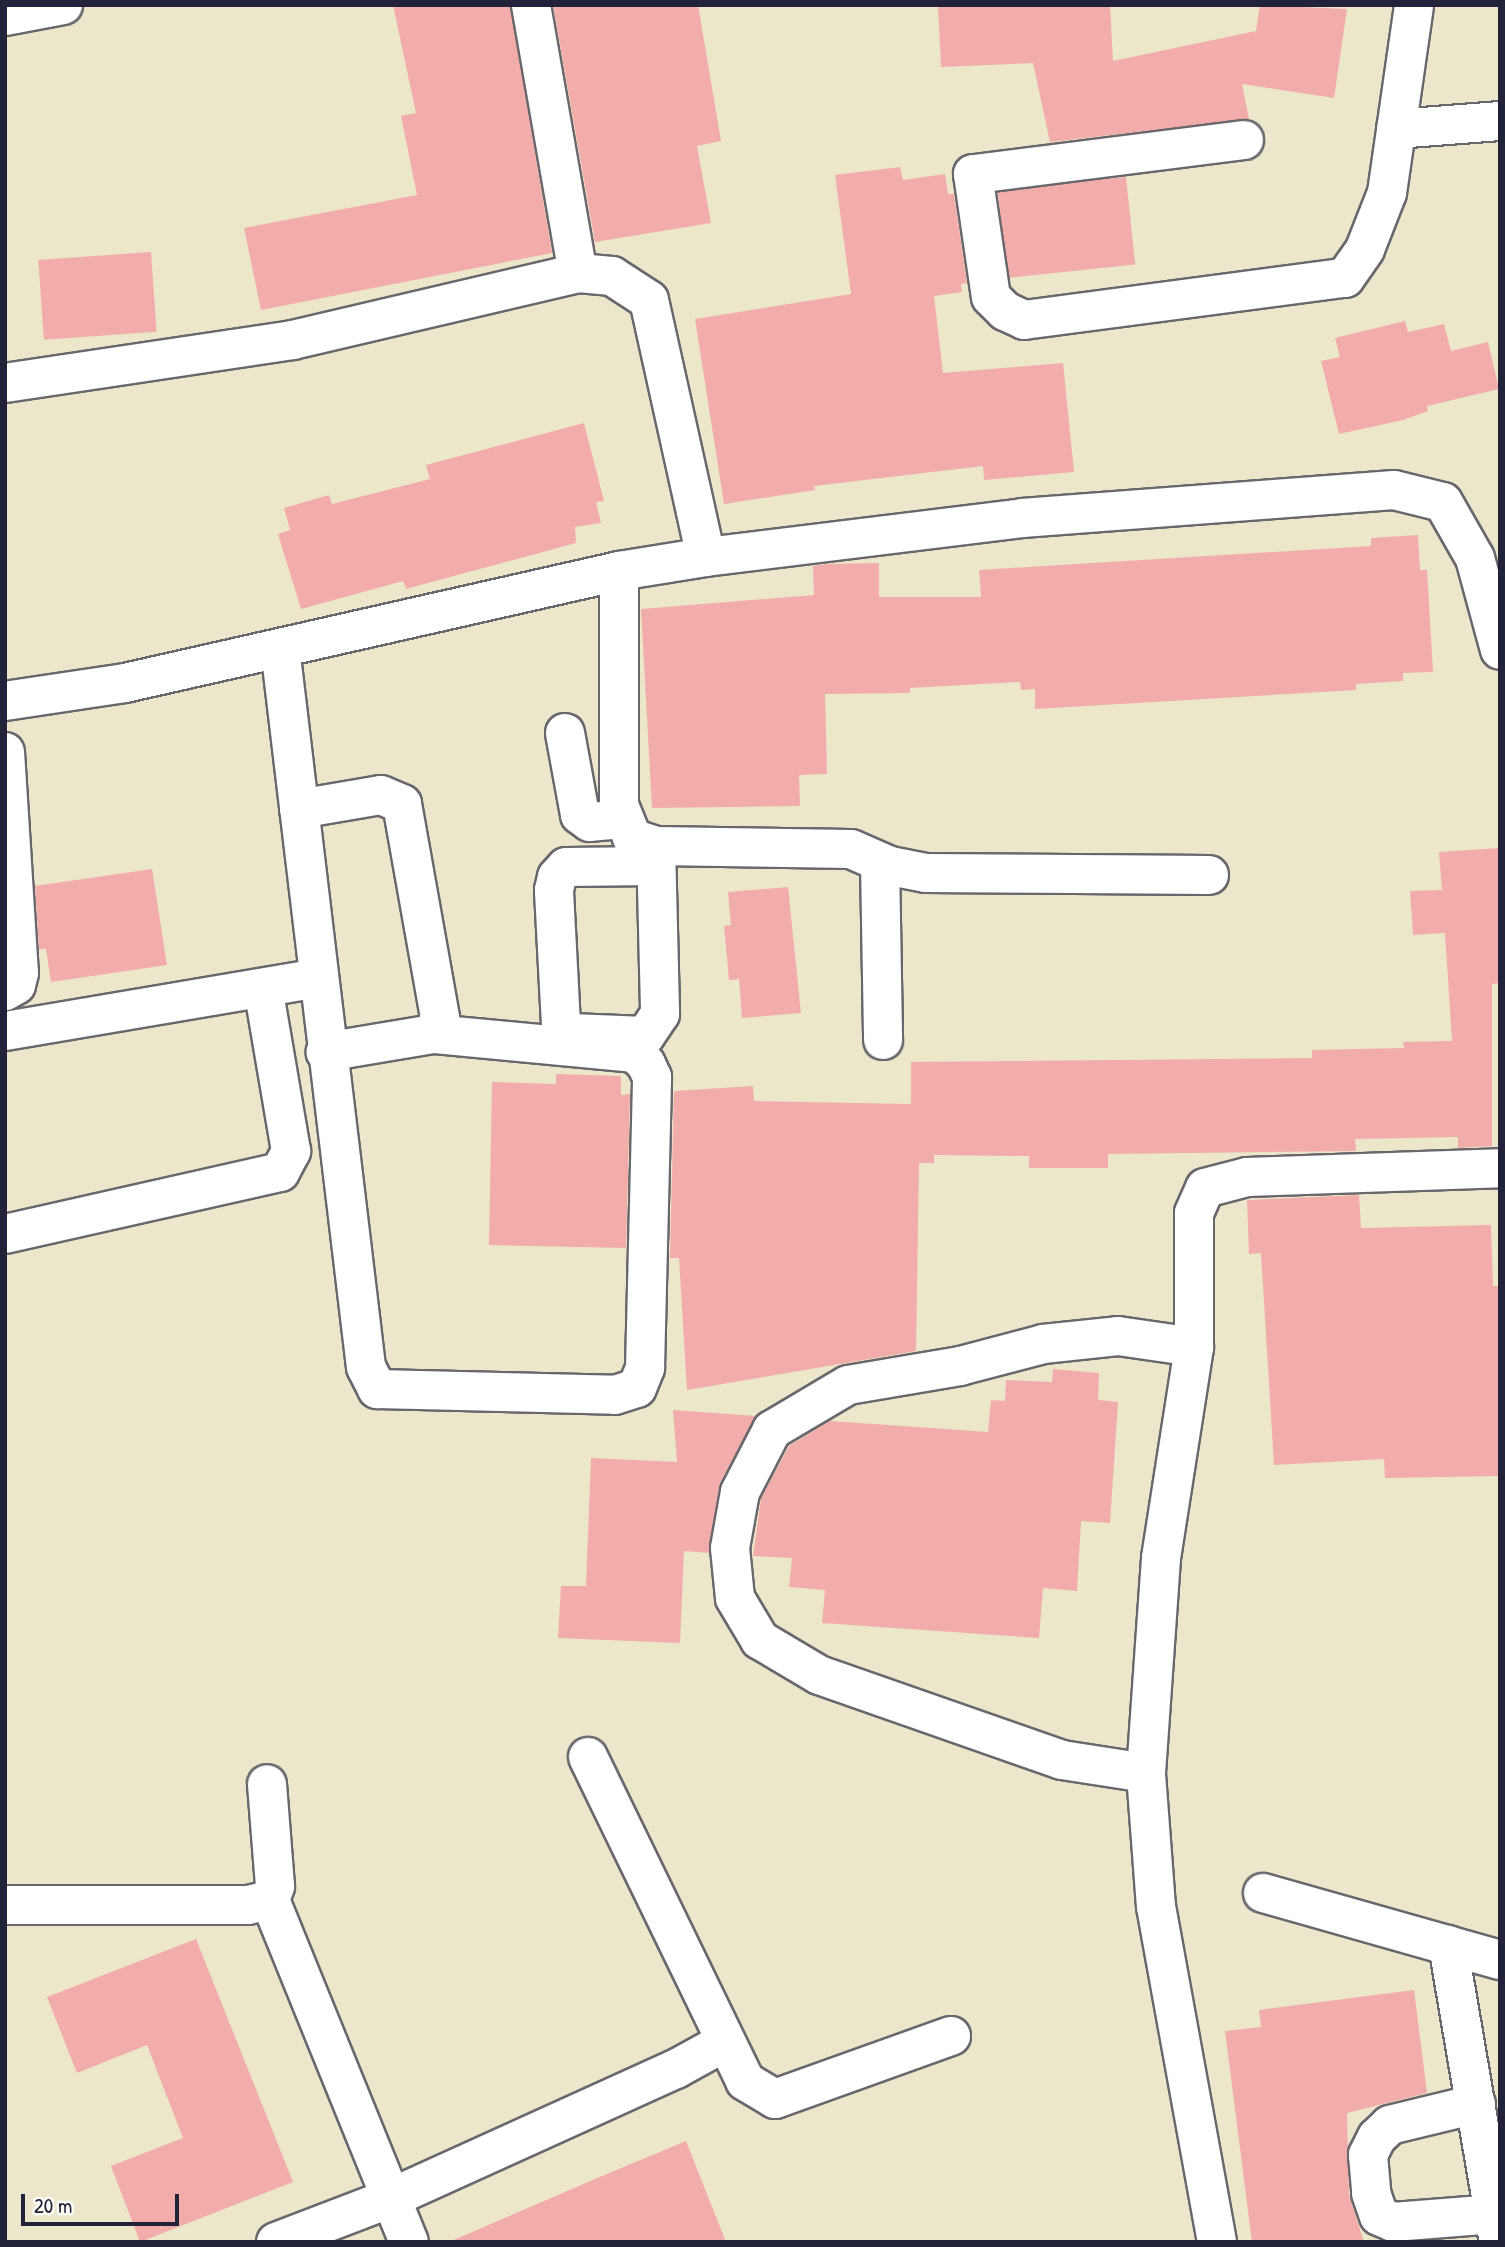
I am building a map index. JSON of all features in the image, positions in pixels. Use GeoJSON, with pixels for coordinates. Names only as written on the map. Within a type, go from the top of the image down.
{"type":"FeatureCollection","features":[{"type":"Feature","properties":{"kind":"street"},"geometry":{"type":"LineString","coordinates":[[5,16],[63,5]]}},
{"type":"Feature","properties":{"kind":"street"},"geometry":{"type":"LineString","coordinates":[[531,5],[578,273]]}},
{"type":"Feature","properties":{"kind":"street"},"geometry":{"type":"LineString","coordinates":[[1244,141],[973,174],[991,297],[1005,311],[1024,320],[1345,278],[1378,221],[1396,129],[1414,5]]}},
{"type":"Feature","properties":{"kind":"street"},"geometry":{"type":"LineString","coordinates":[[1396,129],[1500,121]]}},
{"type":"Feature","properties":{"kind":"street"},"geometry":{"type":"LineString","coordinates":[[5,383],[293,340],[578,273],[612,276],[649,300],[706,557]]}},
{"type":"Feature","properties":{"kind":"street"},"geometry":{"type":"LineString","coordinates":[[5,701],[125,683],[619,571],[706,557],[1022,518],[1394,490],[1443,502],[1475,558],[1500,650]]}},
{"type":"Feature","properties":{"kind":"street"},"geometry":{"type":"LineString","coordinates":[[619,571],[619,805],[632,838],[656,856]]}},
{"type":"Feature","properties":{"kind":"street"},"geometry":{"type":"LineString","coordinates":[[280,648],[326,1052],[366,1367],[377,1389],[615,1395],[637,1388],[645,1368],[652,1077],[646,1064],[635,1053],[433,1034],[326,1052]]}},
{"type":"Feature","properties":{"kind":"street"},"geometry":{"type":"LineString","coordinates":[[565,733],[580,816],[590,822],[624,819]]}},
{"type":"Feature","properties":{"kind":"street"},"geometry":{"type":"LineString","coordinates":[[5,751],[19,973],[16,985],[5,991]]}},
{"type":"Feature","properties":{"kind":"street"},"geometry":{"type":"LineString","coordinates":[[299,808],[381,794],[402,804],[440,1018],[433,1034]]}},
{"type":"Feature","properties":{"kind":"street"},"geometry":{"type":"LineString","coordinates":[[656,856],[660,1014],[654,1027],[645,1036],[571,1033],[561,1025],[554,890],[557,877],[566,867],[656,856],[851,849],[880,863],[925,873],[1209,875]]}},
{"type":"Feature","properties":{"kind":"street"},"geometry":{"type":"LineString","coordinates":[[880,863],[883,1040]]}},
{"type":"Feature","properties":{"kind":"street"},"geometry":{"type":"LineString","coordinates":[[5,1031],[318,978]]}},
{"type":"Feature","properties":{"kind":"street"},"geometry":{"type":"LineString","coordinates":[[5,1234],[280,1172],[291,1151],[263,988]]}},
{"type":"Feature","properties":{"kind":"street"},"geometry":{"type":"LineString","coordinates":[[1217,2242],[1156,1906],[1146,1773],[1161,1558],[1194,1348],[1194,1213],[1205,1188],[1247,1177],[1500,1168]]}},
{"type":"Feature","properties":{"kind":"street"},"geometry":{"type":"LineString","coordinates":[[1146,1773],[1062,1760],[819,1675],[760,1640],[735,1598],[730,1548],[740,1492],[772,1430],[848,1385],[960,1366],[1055,1343],[1118,1336],[1194,1348]]}},
{"type":"Feature","properties":{"kind":"street"},"geometry":{"type":"LineString","coordinates":[[588,1757],[723,2043],[745,2081],[775,2099],[951,2036]]}},
{"type":"Feature","properties":{"kind":"street"},"geometry":{"type":"LineString","coordinates":[[267,1784],[275,1886],[270,1900],[409,2242]]}},
{"type":"Feature","properties":{"kind":"street"},"geometry":{"type":"LineString","coordinates":[[1262,1893],[1500,1960]]}},
{"type":"Feature","properties":{"kind":"street"},"geometry":{"type":"LineString","coordinates":[[5,1905],[248,1905],[270,1900]]}},
{"type":"Feature","properties":{"kind":"street"},"geometry":{"type":"LineString","coordinates":[[1448,1945],[1476,2105],[1491,2149],[1478,2229],[1413,2223],[1379,2216],[1368,2155],[1377,2137],[1390,2125],[1476,2105]]}},
{"type":"Feature","properties":{"kind":"street"},"geometry":{"type":"LineString","coordinates":[[276,2242],[391,2198],[676,2069],[723,2043]]}},
{"type":"Feature","properties":{"kind":"building"},"geometry":{"type":"Polygon","coordinates":[[[393,5],[510,5],[552,253],[261,310],[244,228],[417,195],[401,116],[416,113],[393,5]]]}},
{"type":"Feature","properties":{"kind":"building"},"geometry":{"type":"Polygon","coordinates":[[[553,5],[698,5],[721,141],[697,146],[711,223],[595,242],[553,5]]]}},
{"type":"Feature","properties":{"kind":"building"},"geometry":{"type":"Polygon","coordinates":[[[938,5],[1110,5],[1113,61],[1256,31],[1260,5],[1347,9],[1334,98],[1242,84],[1249,119],[1050,142],[1033,63],[941,67],[938,5]]]}},
{"type":"Feature","properties":{"kind":"building"},"geometry":{"type":"Polygon","coordinates":[[[900,167],[903,180],[945,174],[948,194],[954,194],[967,283],[961,284],[962,292],[934,296],[943,373],[1063,363],[1074,472],[984,480],[983,466],[814,486],[815,490],[724,504],[695,319],[851,294],[835,175],[900,167]]]}},
{"type":"Feature","properties":{"kind":"building"},"geometry":{"type":"Polygon","coordinates":[[[1126,177],[1135,265],[1007,278],[998,190],[1126,177]]]}},
{"type":"Feature","properties":{"kind":"building"},"geometry":{"type":"Polygon","coordinates":[[[151,252],[157,332],[44,340],[38,260],[151,252]]]}},
{"type":"Feature","properties":{"kind":"building"},"geometry":{"type":"Polygon","coordinates":[[[1405,321],[1408,332],[1444,324],[1451,351],[1488,342],[1499,389],[1427,406],[1428,411],[1403,420],[1339,434],[1321,361],[1340,357],[1335,338],[1405,321]]]}},
{"type":"Feature","properties":{"kind":"building"},"geometry":{"type":"Polygon","coordinates":[[[584,423],[604,501],[596,502],[601,523],[575,527],[576,543],[406,589],[403,581],[301,609],[278,534],[290,530],[284,508],[329,495],[332,504],[430,479],[426,465],[584,423]]]}},
{"type":"Feature","properties":{"kind":"building"},"geometry":{"type":"Polygon","coordinates":[[[1418,535],[1420,570],[1427,570],[1433,672],[1403,673],[1403,681],[1356,684],[1356,690],[1035,709],[1035,689],[1021,690],[1020,682],[910,688],[910,693],[825,694],[827,774],[799,775],[800,806],[652,808],[641,609],[814,595],[813,566],[827,564],[879,563],[879,597],[981,597],[979,570],[1371,546],[1371,538],[1418,535]]]}},
{"type":"Feature","properties":{"kind":"building"},"geometry":{"type":"Polygon","coordinates":[[[1500,848],[1500,983],[1492,984],[1492,1146],[1458,1148],[1458,1137],[1355,1139],[1356,1151],[1108,1154],[1108,1168],[1029,1168],[1029,1156],[934,1155],[934,1163],[919,1163],[916,1351],[687,1390],[679,1258],[670,1258],[674,1091],[753,1086],[754,1101],[911,1104],[911,1062],[1312,1058],[1312,1050],[1404,1048],[1403,1042],[1452,1041],[1445,933],[1413,935],[1410,891],[1442,890],[1439,852],[1500,848]]]}},
{"type":"Feature","properties":{"kind":"building"},"geometry":{"type":"Polygon","coordinates":[[[152,869],[167,965],[51,982],[46,949],[39,949],[35,886],[152,869]]]}},
{"type":"Feature","properties":{"kind":"building"},"geometry":{"type":"Polygon","coordinates":[[[788,887],[801,1013],[742,1018],[739,979],[729,980],[724,926],[731,925],[728,892],[788,887]]]}},
{"type":"Feature","properties":{"kind":"building"},"geometry":{"type":"Polygon","coordinates":[[[556,1074],[621,1076],[621,1095],[630,1094],[626,1248],[489,1245],[492,1082],[556,1084],[556,1074]]]}},
{"type":"Feature","properties":{"kind":"building"},"geometry":{"type":"Polygon","coordinates":[[[1359,1195],[1361,1228],[1491,1225],[1493,1286],[1500,1286],[1500,1476],[1385,1478],[1384,1459],[1274,1465],[1261,1253],[1249,1254],[1247,1200],[1359,1195]]]}},
{"type":"Feature","properties":{"kind":"building"},"geometry":{"type":"Polygon","coordinates":[[[1053,1369],[1099,1373],[1098,1400],[1118,1402],[1110,1523],[1081,1521],[1077,1591],[1043,1588],[1039,1638],[822,1623],[825,1590],[789,1587],[792,1558],[753,1556],[761,1499],[789,1446],[830,1421],[988,1432],[991,1400],[1005,1401],[1006,1380],[1052,1382],[1053,1369]]]}},
{"type":"Feature","properties":{"kind":"building"},"geometry":{"type":"Polygon","coordinates":[[[673,1410],[756,1416],[720,1482],[709,1553],[684,1551],[680,1643],[558,1638],[561,1586],[586,1586],[591,1458],[677,1462],[673,1410]]]}},
{"type":"Feature","properties":{"kind":"building"},"geometry":{"type":"Polygon","coordinates":[[[196,1939],[293,2182],[140,2242],[111,2166],[183,2138],[147,2045],[77,2073],[47,1997],[196,1939]]]}},
{"type":"Feature","properties":{"kind":"building"},"geometry":{"type":"Polygon","coordinates":[[[1414,1990],[1427,2093],[1347,2113],[1349,2195],[1364,2242],[1252,2242],[1225,2031],[1261,2027],[1259,2010],[1414,1990]]]}},
{"type":"Feature","properties":{"kind":"building"},"geometry":{"type":"Polygon","coordinates":[[[686,2141],[726,2242],[449,2242],[595,2179],[686,2141]]]}}]}
